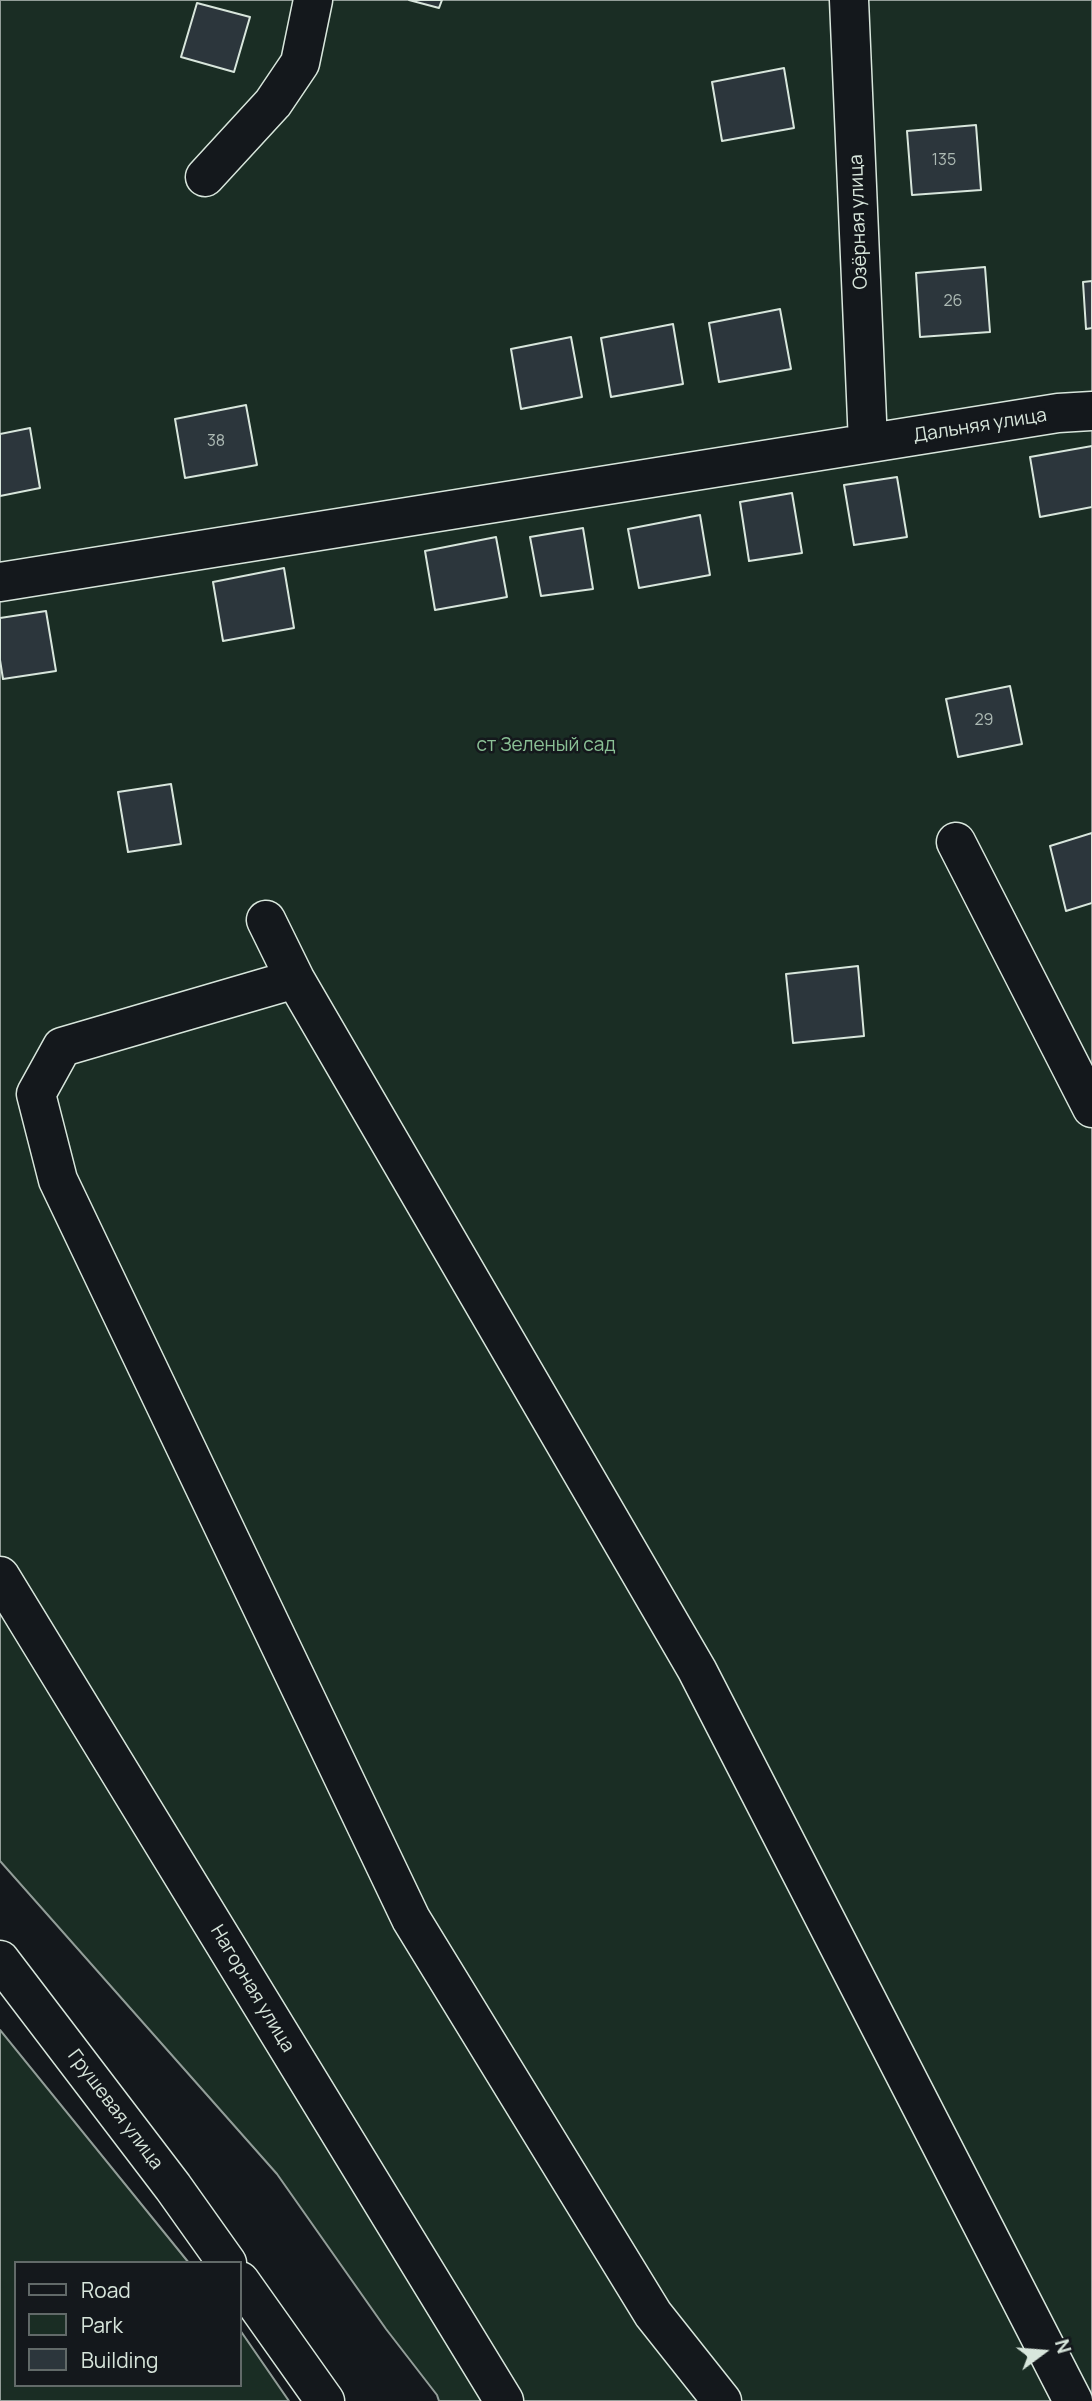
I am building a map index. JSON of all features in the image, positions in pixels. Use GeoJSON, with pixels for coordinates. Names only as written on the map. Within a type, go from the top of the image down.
{"type":"FeatureCollection","features":[{"type":"Feature","properties":{"kind":"street"},"geometry":{"type":"LineString","coordinates":[[205,177],[273,103],[300,63],[313,0]]}},
{"type":"Feature","properties":{"kind":"street","name":"Озёрная улица"},"geometry":{"type":"LineString","coordinates":[[849,0],[868,443]]}},
{"type":"Feature","properties":{"kind":"street","name":"Дальняя улица"},"geometry":{"type":"LineString","coordinates":[[0,582],[1058,413],[1092,411]]}},
{"type":"Feature","properties":{"kind":"street"},"geometry":{"type":"LineString","coordinates":[[956,842],[1092,1108]]}},
{"type":"Feature","properties":{"kind":"street"},"geometry":{"type":"LineString","coordinates":[[266,920],[295,979],[696,1670],[1073,2401]]}},
{"type":"Feature","properties":{"kind":"street"},"geometry":{"type":"LineString","coordinates":[[295,979],[62,1047],[36,1094],[58,1180],[411,1919],[653,2314],[722,2401]]}},
{"type":"Feature","properties":{"kind":"street","name":"Нагорная улица"},"geometry":{"type":"LineString","coordinates":[[0,1576],[504,2401]]}},
{"type":"Feature","properties":{"kind":"street","name":"Грушевая улица"},"geometry":{"type":"LineString","coordinates":[[0,1960],[173,2187],[226,2261]]}},
{"type":"Feature","properties":{"kind":"street"},"geometry":{"type":"LineString","coordinates":[[242,2284],[325,2401]]}},
{"type":"Feature","properties":{"kind":"green space","name":"ст Зеленый сад"},"geometry":{"type":"Polygon","coordinates":[[[0,0],[1092,0],[1092,2401],[439,2401],[277,2174],[0,1861],[0,0]]]}},
{"type":"Feature","properties":{"kind":"green space"},"geometry":{"type":"Polygon","coordinates":[[[0,2030],[187,2261],[14,2261],[14,2387],[242,2387],[242,2333],[289,2401],[0,2401],[0,2030]]]}},
{"type":"Feature","properties":{"kind":"building"},"geometry":{"type":"Polygon","coordinates":[[[409,0],[442,0],[439,8],[409,0]]]}},
{"type":"Feature","properties":{"kind":"building"},"geometry":{"type":"Polygon","coordinates":[[[197,3],[250,17],[234,72],[181,57],[197,3]]]}},
{"type":"Feature","properties":{"kind":"building"},"geometry":{"type":"Polygon","coordinates":[[[784,68],[794,128],[722,141],[712,82],[784,68]]]}},
{"type":"Feature","properties":{"kind":"building"},"geometry":{"type":"Polygon","coordinates":[[[976,125],[981,190],[912,195],[907,131],[976,125]]]}},
{"type":"Feature","properties":{"kind":"building"},"geometry":{"type":"Polygon","coordinates":[[[985,267],[990,332],[920,337],[916,273],[985,267]]]}},
{"type":"Feature","properties":{"kind":"building"},"geometry":{"type":"Polygon","coordinates":[[[1092,281],[1092,328],[1086,329],[1083,282],[1092,281]]]}},
{"type":"Feature","properties":{"kind":"building"},"geometry":{"type":"Polygon","coordinates":[[[780,309],[791,369],[719,382],[709,323],[780,309]]]}},
{"type":"Feature","properties":{"kind":"building"},"geometry":{"type":"Polygon","coordinates":[[[673,324],[683,384],[611,397],[601,338],[673,324]]]}},
{"type":"Feature","properties":{"kind":"building"},"geometry":{"type":"Polygon","coordinates":[[[571,337],[582,397],[521,409],[511,349],[571,337]]]}},
{"type":"Feature","properties":{"kind":"building"},"geometry":{"type":"Polygon","coordinates":[[[246,405],[257,465],[185,478],[175,419],[246,405]]]}},
{"type":"Feature","properties":{"kind":"building"},"geometry":{"type":"Polygon","coordinates":[[[30,428],[40,488],[0,496],[0,434],[30,428]]]}},
{"type":"Feature","properties":{"kind":"building"},"geometry":{"type":"Polygon","coordinates":[[[1092,446],[1092,507],[1040,517],[1030,457],[1092,446]]]}},
{"type":"Feature","properties":{"kind":"building"},"geometry":{"type":"Polygon","coordinates":[[[897,477],[907,537],[854,545],[844,485],[897,477]]]}},
{"type":"Feature","properties":{"kind":"building"},"geometry":{"type":"Polygon","coordinates":[[[792,493],[802,553],[749,561],[740,502],[792,493]]]}},
{"type":"Feature","properties":{"kind":"building"},"geometry":{"type":"Polygon","coordinates":[[[700,515],[710,575],[639,588],[628,529],[700,515]]]}},
{"type":"Feature","properties":{"kind":"building"},"geometry":{"type":"Polygon","coordinates":[[[583,528],[593,589],[541,596],[530,537],[583,528]]]}},
{"type":"Feature","properties":{"kind":"building"},"geometry":{"type":"Polygon","coordinates":[[[496,537],[507,597],[435,610],[425,551],[496,537]]]}},
{"type":"Feature","properties":{"kind":"building"},"geometry":{"type":"Polygon","coordinates":[[[284,568],[294,628],[223,641],[213,582],[284,568]]]}},
{"type":"Feature","properties":{"kind":"building"},"geometry":{"type":"Polygon","coordinates":[[[46,611],[56,671],[3,679],[0,618],[46,611]]]}},
{"type":"Feature","properties":{"kind":"building"},"geometry":{"type":"Polygon","coordinates":[[[1010,686],[1022,744],[958,757],[946,699],[1010,686]]]}},
{"type":"Feature","properties":{"kind":"building"},"geometry":{"type":"Polygon","coordinates":[[[171,784],[181,844],[128,852],[118,792],[171,784]]]}},
{"type":"Feature","properties":{"kind":"building"},"geometry":{"type":"Polygon","coordinates":[[[1092,833],[1092,903],[1066,911],[1050,846],[1092,833]]]}},
{"type":"Feature","properties":{"kind":"building"},"geometry":{"type":"Polygon","coordinates":[[[858,966],[864,1036],[793,1043],[786,974],[858,966]]]}}]}
